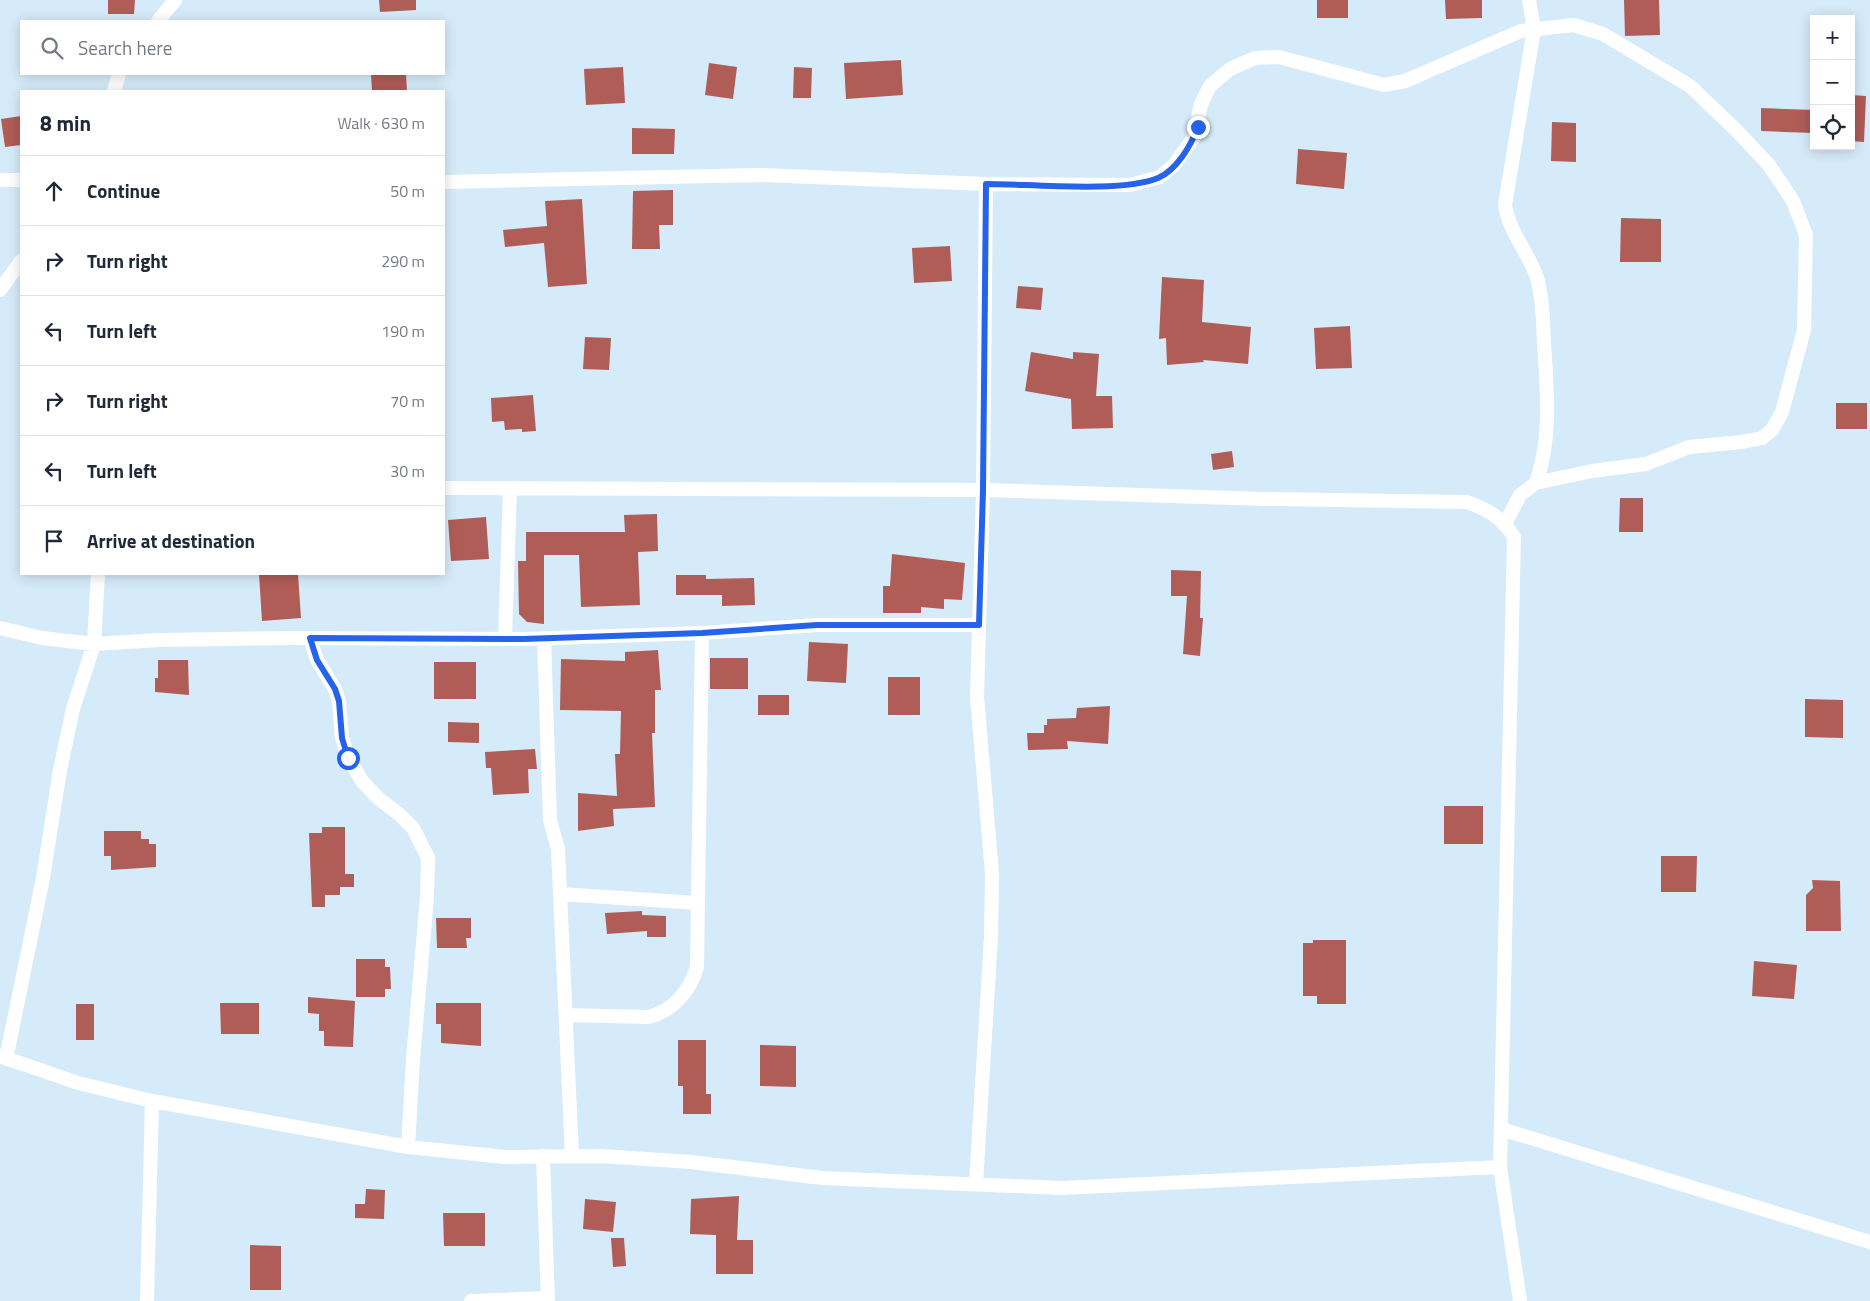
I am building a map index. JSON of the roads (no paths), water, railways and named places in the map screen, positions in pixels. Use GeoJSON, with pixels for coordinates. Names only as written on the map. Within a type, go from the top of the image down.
{"type":"FeatureCollection","features":[{"type":"Feature","properties":{"kind":"street"},"geometry":{"type":"LineString","coordinates":[[159,20],[175,0]]}},
{"type":"Feature","properties":{"kind":"street"},"geometry":{"type":"LineString","coordinates":[[1530,0],[1534,29],[1505,205],[1507,217],[1537,279],[1540,300],[1547,421],[1544,461],[1536,483]]}},
{"type":"Feature","properties":{"kind":"street"},"geometry":{"type":"LineString","coordinates":[[445,182],[759,175],[986,184],[1130,185],[1160,177],[1174,165],[1194,137],[1201,104],[1210,86],[1230,69],[1255,58],[1279,57],[1374,83],[1391,85],[1405,82],[1521,31],[1574,25],[1603,34],[1690,86],[1769,165],[1793,201],[1806,235],[1804,330],[1782,412],[1772,430],[1762,438],[1742,442],[1689,447],[1646,464],[1592,471],[1536,483],[1520,495],[1505,524]]}},
{"type":"Feature","properties":{"kind":"street"},"geometry":{"type":"LineString","coordinates":[[114,90],[119,75]]}},
{"type":"Feature","properties":{"kind":"street"},"geometry":{"type":"LineString","coordinates":[[0,180],[20,180]]}},
{"type":"Feature","properties":{"kind":"street"},"geometry":{"type":"LineString","coordinates":[[976,1184],[992,873],[978,727],[983,490],[986,184]]}},
{"type":"Feature","properties":{"kind":"street"},"geometry":{"type":"LineString","coordinates":[[0,290],[20,262]]}},
{"type":"Feature","properties":{"kind":"street"},"geometry":{"type":"LineString","coordinates":[[445,488],[983,490],[1264,499],[1467,502],[1491,511],[1505,524],[1514,537],[1500,1166],[1520,1301]]}},
{"type":"Feature","properties":{"kind":"street"},"geometry":{"type":"LineString","coordinates":[[505,639],[510,489]]}},
{"type":"Feature","properties":{"kind":"street"},"geometry":{"type":"LineString","coordinates":[[98,575],[94,644],[73,709],[60,770],[43,878],[3,1057],[78,1083],[152,1101],[408,1147],[505,1157],[601,1156],[691,1162],[822,1178],[1062,1188],[1500,1166]]}},
{"type":"Feature","properties":{"kind":"street"},"geometry":{"type":"LineString","coordinates":[[0,628],[42,638],[94,644],[160,640],[310,638],[505,639],[702,633],[817,625],[979,625]]}},
{"type":"Feature","properties":{"kind":"street"},"geometry":{"type":"LineString","coordinates":[[566,1015],[648,1017],[659,1014],[681,998],[694,980],[697,967],[702,633]]}},
{"type":"Feature","properties":{"kind":"street"},"geometry":{"type":"LineString","coordinates":[[310,638],[317,660],[335,689],[339,701],[342,738],[348,758],[362,781],[378,798],[413,828],[421,840],[428,858],[427,897],[413,1059],[408,1147]]}},
{"type":"Feature","properties":{"kind":"street"},"geometry":{"type":"LineString","coordinates":[[544,638],[550,820],[558,849],[572,1156]]}},
{"type":"Feature","properties":{"kind":"street"},"geometry":{"type":"LineString","coordinates":[[560,894],[697,903]]}},
{"type":"Feature","properties":{"kind":"street"},"geometry":{"type":"LineString","coordinates":[[147,1301],[152,1101]]}},
{"type":"Feature","properties":{"kind":"street"},"geometry":{"type":"LineString","coordinates":[[1501,1129],[1870,1242]]}},
{"type":"Feature","properties":{"kind":"street"},"geometry":{"type":"LineString","coordinates":[[471,1301],[547,1300],[543,1156]]}}]}
